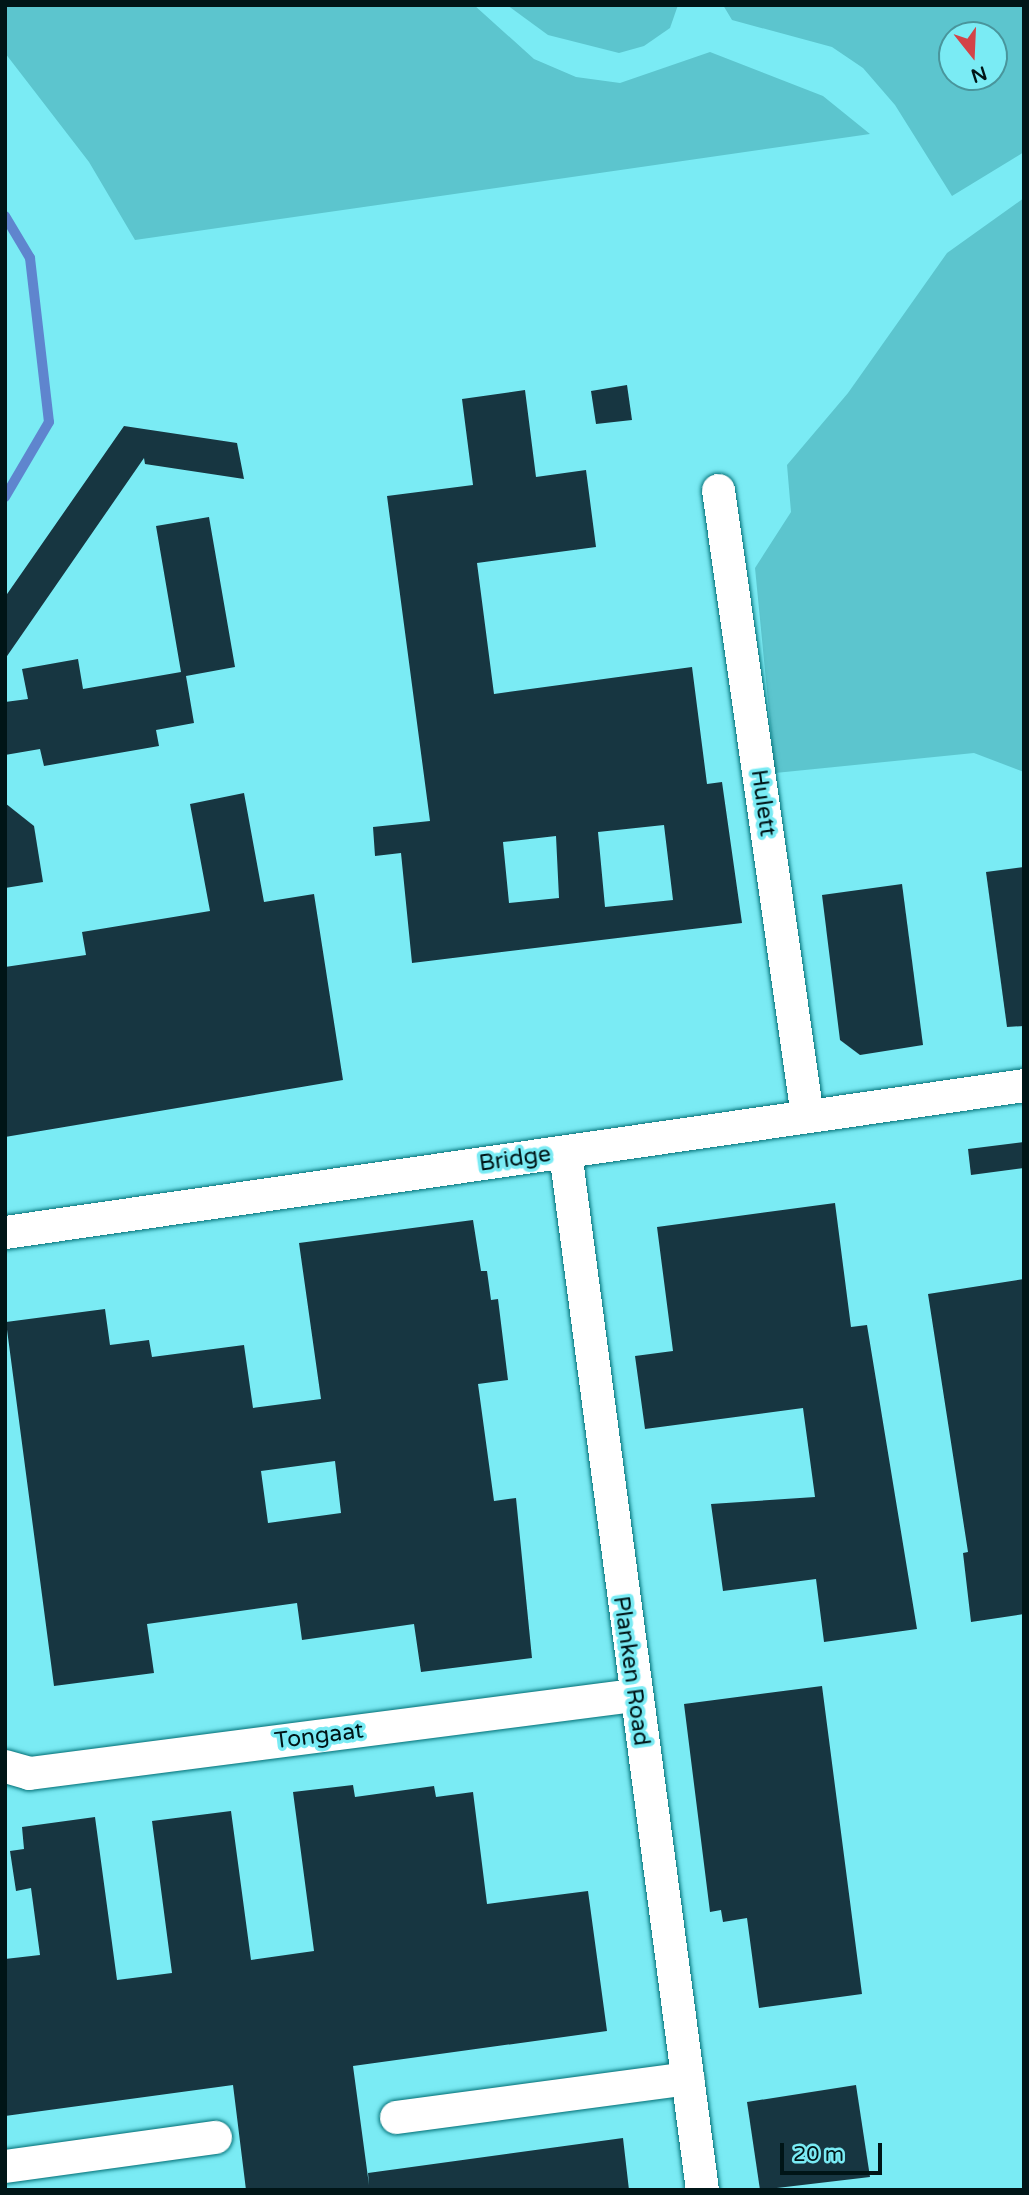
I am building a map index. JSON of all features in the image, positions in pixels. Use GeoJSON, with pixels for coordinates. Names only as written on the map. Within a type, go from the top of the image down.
{"type":"FeatureCollection","features":[{"type":"Feature","properties":{"kind":"street","name":"Hulett"},"geometry":{"type":"LineString","coordinates":[[718,490],[807,1116]]}},
{"type":"Feature","properties":{"kind":"street","name":"Bridge"},"geometry":{"type":"LineString","coordinates":[[5,1231],[1024,1085]]}},
{"type":"Feature","properties":{"kind":"street","name":"Planken Road"},"geometry":{"type":"LineString","coordinates":[[565,1152],[634,1695],[702,2190]]}},
{"type":"Feature","properties":{"kind":"street","name":"Tongaat"},"geometry":{"type":"LineString","coordinates":[[5,1766],[29,1773],[634,1695]]}},
{"type":"Feature","properties":{"kind":"street"},"geometry":{"type":"LineString","coordinates":[[396,2117],[687,2078]]}},
{"type":"Feature","properties":{"kind":"street"},"geometry":{"type":"LineString","coordinates":[[5,2166],[215,2137]]}},
{"type":"Feature","properties":{"kind":"shaded area"},"geometry":{"type":"Polygon","coordinates":[[[5,5],[474,5],[534,59],[576,77],[620,83],[710,52],[823,96],[870,134],[135,240],[89,162],[5,53],[5,5]]]}},
{"type":"Feature","properties":{"kind":"shaded area"},"geometry":{"type":"Polygon","coordinates":[[[507,5],[678,5],[670,28],[644,46],[619,53],[548,35],[507,5]]]}},
{"type":"Feature","properties":{"kind":"shaded area"},"geometry":{"type":"Polygon","coordinates":[[[723,5],[1024,5],[1024,152],[952,196],[895,105],[863,68],[832,47],[732,20],[723,5]]]}},
{"type":"Feature","properties":{"kind":"shaded area"},"geometry":{"type":"Polygon","coordinates":[[[1024,198],[1024,772],[974,753],[775,773],[755,568],[791,512],[787,465],[848,393],[947,253],[1024,198]]]}},
{"type":"Feature","properties":{"kind":"building"},"geometry":{"type":"Polygon","coordinates":[[[627,385],[632,420],[596,424],[591,391],[627,385]]]}},
{"type":"Feature","properties":{"kind":"building"},"geometry":{"type":"Polygon","coordinates":[[[525,390],[536,477],[586,470],[596,547],[477,563],[494,694],[692,667],[707,784],[722,782],[742,923],[412,963],[401,853],[375,856],[373,827],[430,821],[387,496],[473,485],[462,399],[525,390]],[[664,825],[598,832],[605,907],[673,900],[664,825]],[[556,836],[503,842],[509,903],[559,898],[556,836]]]}},
{"type":"Feature","properties":{"kind":"building"},"geometry":{"type":"Polygon","coordinates":[[[124,426],[237,443],[244,479],[145,464],[144,458],[5,659],[5,597],[124,426]]]}},
{"type":"Feature","properties":{"kind":"building"},"geometry":{"type":"Polygon","coordinates":[[[209,517],[235,667],[186,676],[194,723],[156,730],[159,746],[44,766],[40,749],[5,755],[5,702],[28,699],[22,669],[78,659],[83,689],[181,672],[156,526],[209,517]]]}},
{"type":"Feature","properties":{"kind":"building"},"geometry":{"type":"Polygon","coordinates":[[[244,793],[264,902],[314,894],[343,1080],[5,1137],[5,967],[86,955],[82,932],[210,911],[190,804],[244,793]]]}},
{"type":"Feature","properties":{"kind":"building"},"geometry":{"type":"Polygon","coordinates":[[[5,803],[34,826],[43,882],[5,888],[5,803]]]}},
{"type":"Feature","properties":{"kind":"building"},"geometry":{"type":"Polygon","coordinates":[[[1024,867],[1024,1026],[1007,1027],[986,872],[1024,867]]]}},
{"type":"Feature","properties":{"kind":"building"},"geometry":{"type":"Polygon","coordinates":[[[902,884],[923,1045],[860,1055],[840,1040],[822,895],[902,884]]]}},
{"type":"Feature","properties":{"kind":"building"},"geometry":{"type":"Polygon","coordinates":[[[1024,1142],[1024,1168],[971,1175],[968,1149],[1024,1142]]]}},
{"type":"Feature","properties":{"kind":"building"},"geometry":{"type":"Polygon","coordinates":[[[835,1203],[851,1327],[867,1325],[917,1629],[824,1642],[816,1579],[723,1591],[711,1504],[815,1497],[803,1408],[645,1429],[635,1356],[673,1351],[657,1227],[835,1203]]]}},
{"type":"Feature","properties":{"kind":"building"},"geometry":{"type":"Polygon","coordinates":[[[473,1220],[481,1271],[487,1271],[491,1300],[498,1299],[508,1380],[478,1384],[494,1501],[516,1498],[532,1658],[421,1672],[414,1624],[302,1640],[297,1603],[147,1624],[154,1673],[54,1686],[6,1322],[105,1309],[110,1345],[149,1340],[152,1357],[244,1345],[253,1408],[321,1399],[299,1243],[473,1220]],[[335,1461],[261,1471],[268,1523],[341,1513],[335,1461]]]}},
{"type":"Feature","properties":{"kind":"building"},"geometry":{"type":"Polygon","coordinates":[[[1024,1279],[1024,1614],[971,1622],[963,1553],[968,1552],[928,1294],[1024,1279]]]}},
{"type":"Feature","properties":{"kind":"building"},"geometry":{"type":"Polygon","coordinates":[[[822,1686],[862,1994],[759,2008],[747,1918],[723,1922],[721,1910],[710,1912],[684,1704],[822,1686]]]}},
{"type":"Feature","properties":{"kind":"building"},"geometry":{"type":"Polygon","coordinates":[[[353,1785],[355,1797],[434,1786],[436,1797],[473,1792],[487,1904],[588,1891],[607,2031],[353,2066],[369,2185],[368,2173],[623,2138],[629,2190],[246,2190],[233,2085],[5,2116],[5,1959],[40,1955],[31,1888],[16,1891],[10,1851],[24,1849],[22,1827],[95,1817],[117,1980],[172,1973],[152,1821],[231,1811],[251,1960],[314,1951],[293,1792],[353,1785]]]}},
{"type":"Feature","properties":{"kind":"building"},"geometry":{"type":"Polygon","coordinates":[[[856,2085],[870,2177],[760,2190],[747,2102],[856,2085]]]}},
{"type":"Feature","properties":{"kind":"waterway"},"geometry":{"type":"LineString","coordinates":[[5,216],[30,258],[49,422],[5,497]]}}]}
